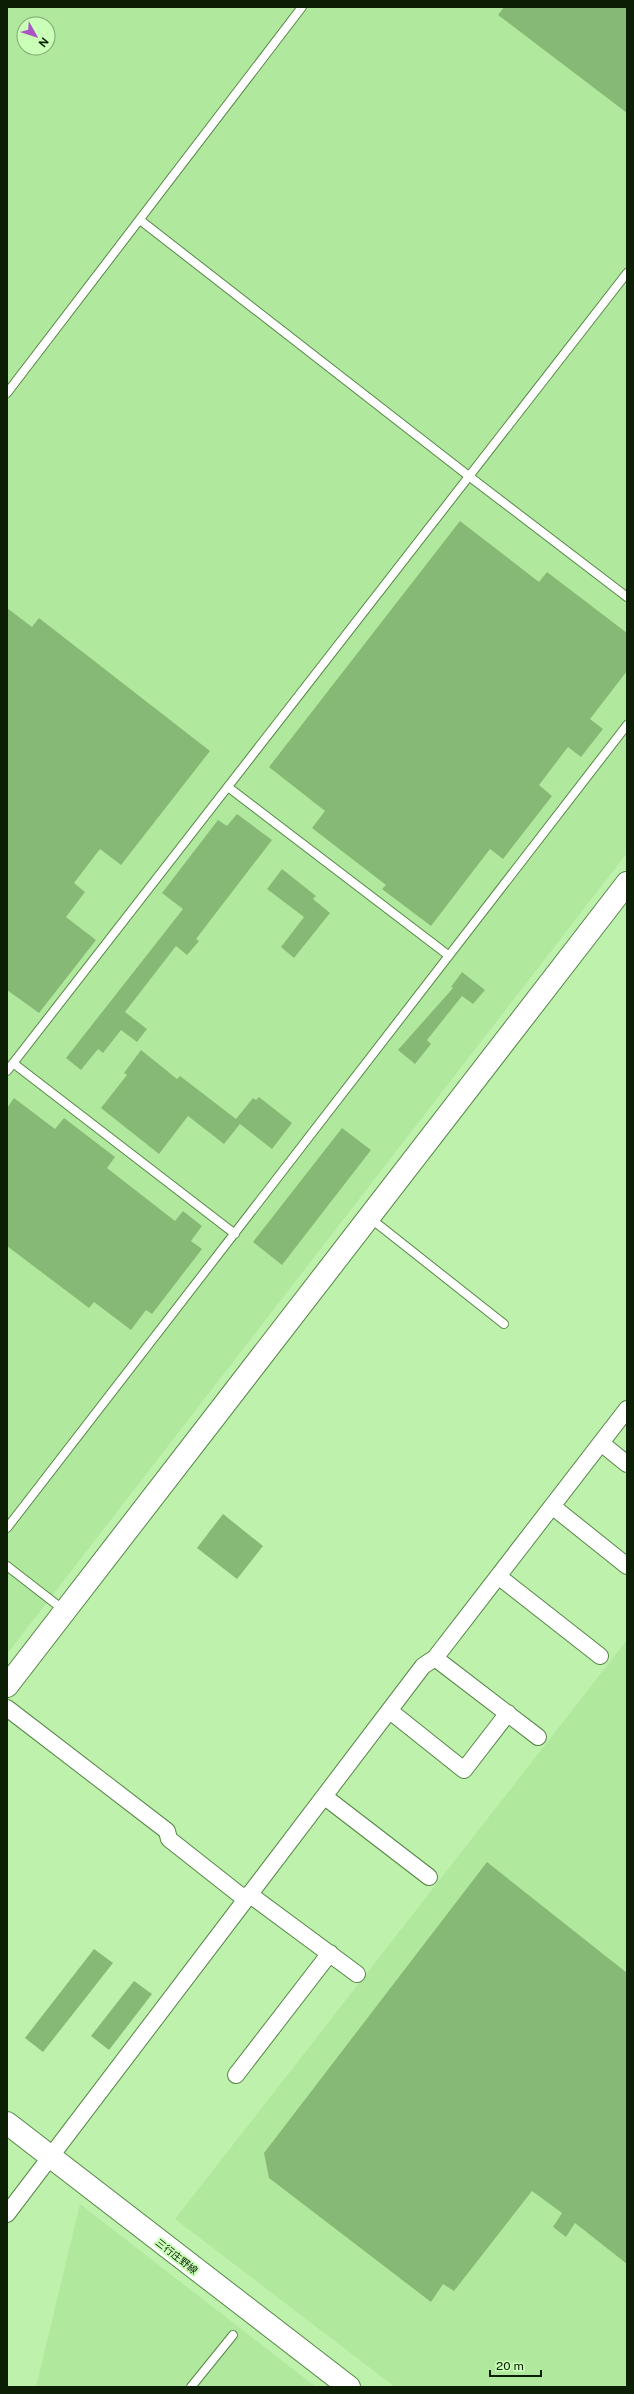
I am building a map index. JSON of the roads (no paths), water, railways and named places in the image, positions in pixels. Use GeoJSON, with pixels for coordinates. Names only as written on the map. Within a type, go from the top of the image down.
{"type":"FeatureCollection","features":[{"type":"Feature","properties":{"kind":"street"},"geometry":{"type":"LineString","coordinates":[[7,1686],[627,882]]}},
{"type":"Feature","properties":{"kind":"street"},"geometry":{"type":"LineString","coordinates":[[7,2214],[423,1666],[435,1658],[627,1409]]}},
{"type":"Feature","properties":{"kind":"street"},"geometry":{"type":"LineString","coordinates":[[601,1443],[627,1464]]}},
{"type":"Feature","properties":{"kind":"street"},"geometry":{"type":"LineString","coordinates":[[552,1506],[627,1566]]}},
{"type":"Feature","properties":{"kind":"street"},"geometry":{"type":"LineString","coordinates":[[498,1576],[600,1656]]}},
{"type":"Feature","properties":{"kind":"street"},"geometry":{"type":"LineString","coordinates":[[435,1658],[538,1737]]}},
{"type":"Feature","properties":{"kind":"street"},"geometry":{"type":"LineString","coordinates":[[7,1708],[167,1831],[169,1839],[357,1974]]}},
{"type":"Feature","properties":{"kind":"street"},"geometry":{"type":"LineString","coordinates":[[390,1711],[464,1770],[508,1713]]}},
{"type":"Feature","properties":{"kind":"street"},"geometry":{"type":"LineString","coordinates":[[325,1797],[430,1877]]}},
{"type":"Feature","properties":{"kind":"street"},"geometry":{"type":"LineString","coordinates":[[236,2075],[330,1954]]}},
{"type":"Feature","properties":{"kind":"street","name":"三行庄野線"},"geometry":{"type":"LineString","coordinates":[[7,2123],[349,2387]]}},
{"type":"Feature","properties":{"kind":"lane"},"geometry":{"type":"LineString","coordinates":[[7,393],[302,7]]}},
{"type":"Feature","properties":{"kind":"lane"},"geometry":{"type":"LineString","coordinates":[[140,220],[470,478],[627,597]]}},
{"type":"Feature","properties":{"kind":"lane"},"geometry":{"type":"LineString","coordinates":[[7,1071],[470,478],[627,273]]}},
{"type":"Feature","properties":{"kind":"lane"},"geometry":{"type":"LineString","coordinates":[[7,1528],[236,1234],[448,955],[627,725]]}},
{"type":"Feature","properties":{"kind":"lane"},"geometry":{"type":"LineString","coordinates":[[228,787],[448,955]]}},
{"type":"Feature","properties":{"kind":"lane"},"geometry":{"type":"LineString","coordinates":[[13,1063],[236,1234]]}},
{"type":"Feature","properties":{"kind":"lane"},"geometry":{"type":"LineString","coordinates":[[368,1216],[504,1324]]}},
{"type":"Feature","properties":{"kind":"lane"},"geometry":{"type":"LineString","coordinates":[[7,1566],[65,1611]]}},
{"type":"Feature","properties":{"kind":"lane"},"geometry":{"type":"LineString","coordinates":[[191,2387],[233,2335]]}}]}
